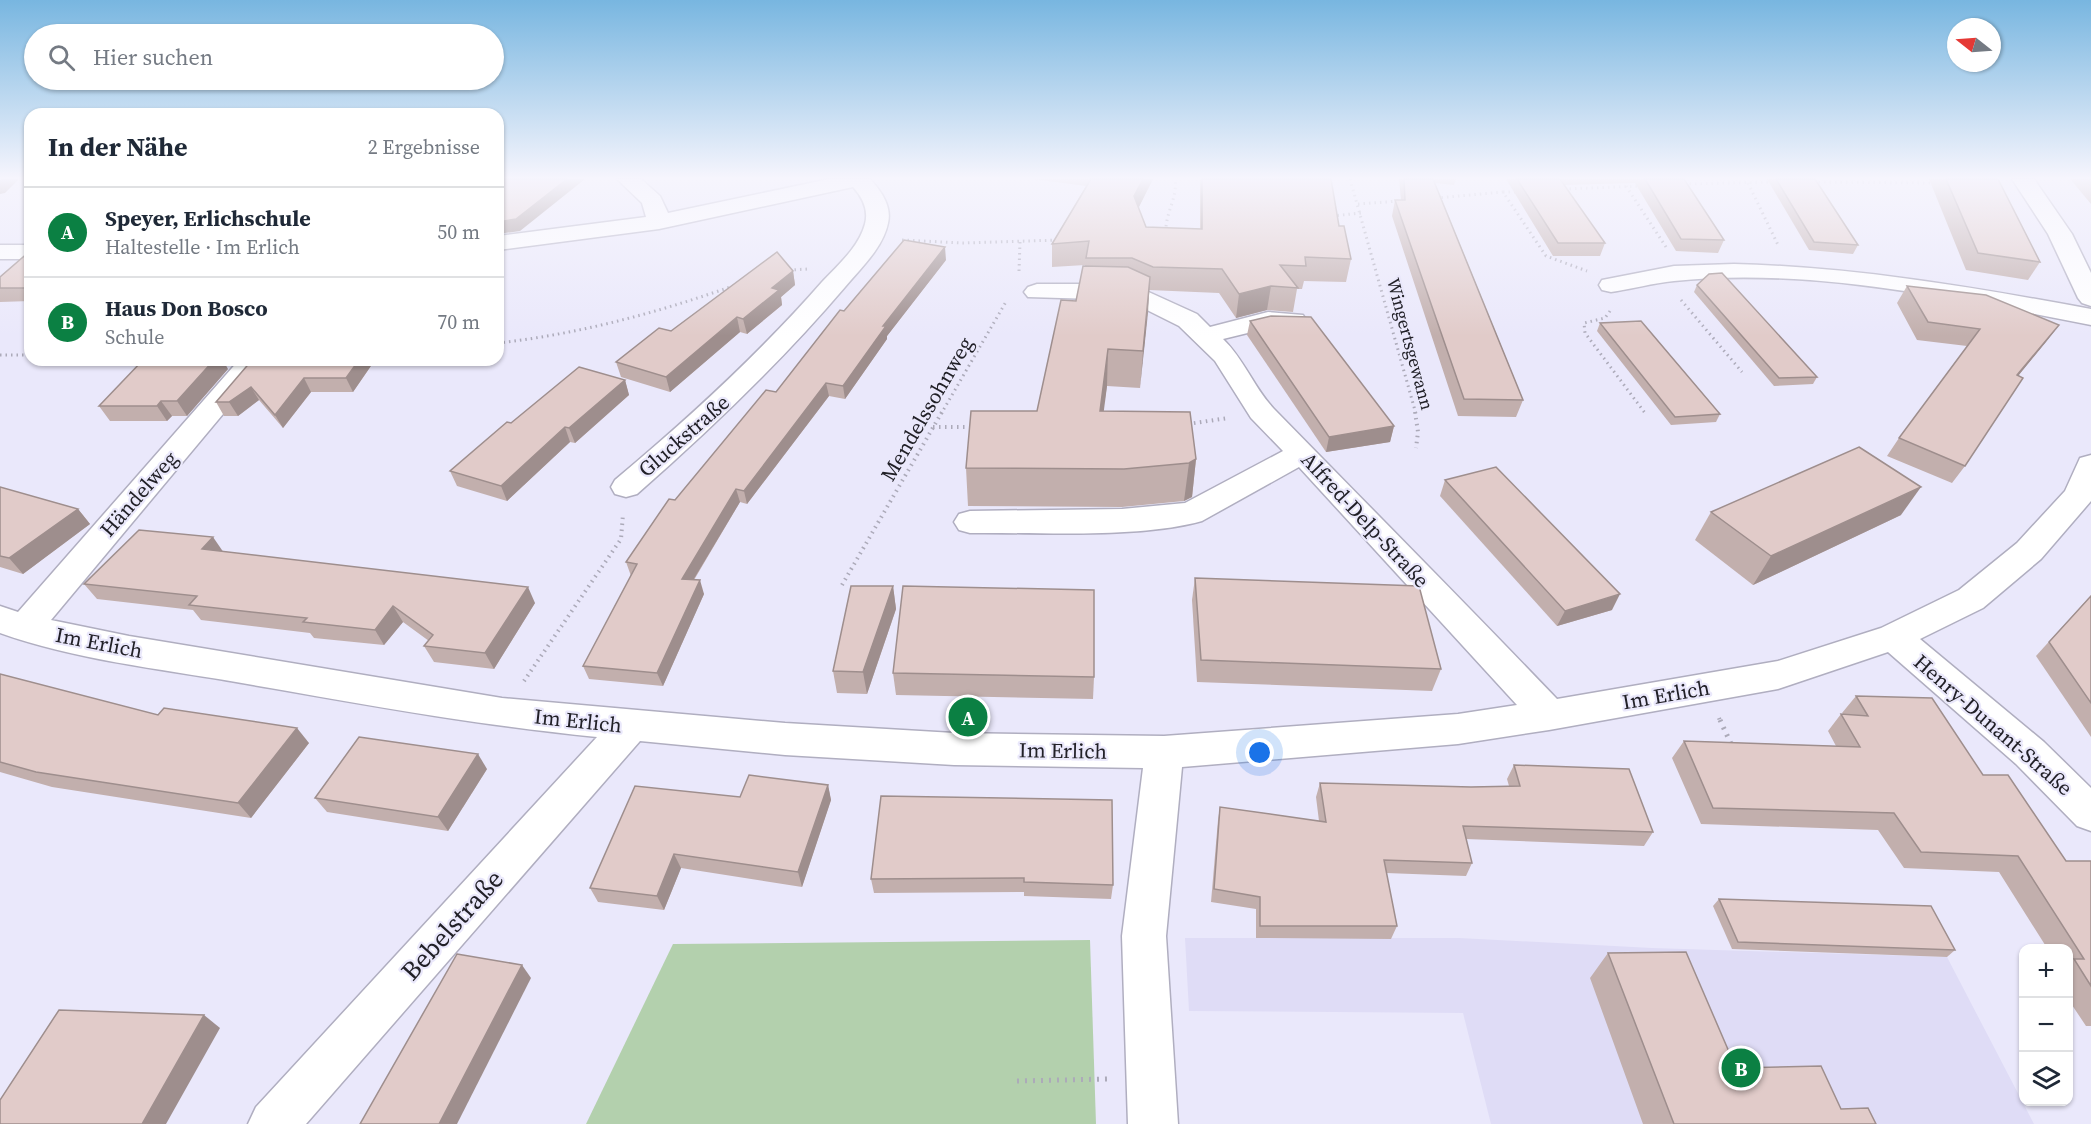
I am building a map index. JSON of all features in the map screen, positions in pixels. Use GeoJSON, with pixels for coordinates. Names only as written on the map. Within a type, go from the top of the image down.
{"type":"FeatureCollection","features":[{"type":"Feature","properties":{"kind":"street"},"geometry":{"type":"LineString","coordinates":[[504,242],[587,231]]}},
{"type":"Feature","properties":{"kind":"street","name":"Gluckstraße"},"geometry":{"type":"LineString","coordinates":[[626,487],[743,385],[805,319],[870,239],[873,231]]}},
{"type":"Feature","properties":{"kind":"street"},"geometry":{"type":"LineString","coordinates":[[2058,231],[2091,298]]}},
{"type":"Feature","properties":{"kind":"street"},"geometry":{"type":"LineString","coordinates":[[2060,234],[2091,237]]}},
{"type":"Feature","properties":{"kind":"street"},"geometry":{"type":"LineString","coordinates":[[0,252],[24,252]]}},
{"type":"Feature","properties":{"kind":"street"},"geometry":{"type":"LineString","coordinates":[[1611,285],[1674,274],[1793,273],[1940,290],[2091,317]]}},
{"type":"Feature","properties":{"kind":"street","name":"Alfred-Delp-Straße"},"geometry":{"type":"LineString","coordinates":[[1022,288],[1131,292],[1196,328],[1225,356],[1262,412],[1549,716]]}},
{"type":"Feature","properties":{"kind":"street"},"geometry":{"type":"LineString","coordinates":[[1196,328],[1268,320],[1312,322]]}},
{"type":"Feature","properties":{"kind":"street","name":"Händelweg"},"geometry":{"type":"LineString","coordinates":[[12,624],[248,366]]}},
{"type":"Feature","properties":{"kind":"street"},"geometry":{"type":"LineString","coordinates":[[970,522],[1122,520],[1191,513],[1302,453]]}},
{"type":"Feature","properties":{"kind":"street","name":"Im Erlich"},"geometry":{"type":"LineString","coordinates":[[12,624],[129,650],[502,714],[630,726],[954,749],[1164,752],[1458,729],[1549,716],[1778,675],[1893,638],[1971,599],[2030,551],[2087,487]]}},
{"type":"Feature","properties":{"kind":"street","name":"Henry-Dunant-Straße"},"geometry":{"type":"LineString","coordinates":[[1893,638],[2031,753],[2091,814]]}},
{"type":"Feature","properties":{"kind":"street","name":"Bebelstraße"},"geometry":{"type":"LineString","coordinates":[[273,1124],[630,726]]}},
{"type":"Feature","properties":{"kind":"street"},"geometry":{"type":"LineString","coordinates":[[1153,1124],[1144,936],[1164,752]]}},
{"type":"Feature","properties":{"kind":"path"},"geometry":{"type":"LineString","coordinates":[[1155,233],[1172,231]]}},
{"type":"Feature","properties":{"kind":"path","name":"Wingertsgewann"},"geometry":{"type":"LineString","coordinates":[[1366,231],[1415,409],[1418,432],[1416,448]]}},
{"type":"Feature","properties":{"kind":"path"},"geometry":{"type":"LineString","coordinates":[[1530,231],[1546,256],[1588,272],[1611,285],[1615,303],[1605,318],[1584,323],[1585,333],[1645,413]]}},
{"type":"Feature","properties":{"kind":"path"},"geometry":{"type":"LineString","coordinates":[[1651,231],[1674,274],[1674,292],[1742,372]]}},
{"type":"Feature","properties":{"kind":"path"},"geometry":{"type":"LineString","coordinates":[[1772,231],[1793,273]]}},
{"type":"Feature","properties":{"kind":"path"},"geometry":{"type":"LineString","coordinates":[[870,239],[963,243],[1065,239]]}},
{"type":"Feature","properties":{"kind":"path","name":"Mendelssohnweg"},"geometry":{"type":"LineString","coordinates":[[842,585],[932,427],[1022,288],[1020,242]]}},
{"type":"Feature","properties":{"kind":"path"},"geometry":{"type":"LineString","coordinates":[[786,271],[845,271]]}},
{"type":"Feature","properties":{"kind":"path"},"geometry":{"type":"LineString","coordinates":[[504,342],[578,331],[679,305],[735,286]]}},
{"type":"Feature","properties":{"kind":"path"},"geometry":{"type":"LineString","coordinates":[[0,355],[24,355]]}},
{"type":"Feature","properties":{"kind":"path"},"geometry":{"type":"LineString","coordinates":[[1180,424],[1262,412]]}},
{"type":"Feature","properties":{"kind":"path"},"geometry":{"type":"LineString","coordinates":[[932,427],[979,426]]}},
{"type":"Feature","properties":{"kind":"path","name":"Gluckstraße"},"geometry":{"type":"LineString","coordinates":[[502,714],[621,539],[626,487]]}},
{"type":"Feature","properties":{"kind":"path"},"geometry":{"type":"LineString","coordinates":[[1705,688],[1734,750]]}},
{"type":"Feature","properties":{"kind":"path"},"geometry":{"type":"LineString","coordinates":[[1017,1081],[1151,1079]]}},
{"type":"Feature","properties":{"kind":"shaded area"},"geometry":{"type":"Polygon","coordinates":[[[1185,938],[1459,938],[1652,948],[1947,957],[2019,1095],[2019,1106],[2025,1106],[2034,1124],[1491,1124],[1463,1013],[1189,1011],[1185,938]]]}},
{"type":"Feature","properties":{"kind":"green space"},"geometry":{"type":"Polygon","coordinates":[[[1090,940],[1096,1124],[586,1124],[673,944],[1090,940]]]}},
{"type":"Feature","properties":{"kind":"building"},"geometry":{"type":"Polygon","coordinates":[[[1060,231],[1345,231],[1351,259],[1305,257],[1306,266],[1280,265],[1298,288],[1271,286],[1239,294],[1222,269],[1153,267],[1132,258],[1086,258],[1089,241],[1052,244],[1060,231]]]}},
{"type":"Feature","properties":{"kind":"building"},"geometry":{"type":"Polygon","coordinates":[[[1406,231],[1454,231],[1523,400],[1464,399],[1406,231]]]}},
{"type":"Feature","properties":{"kind":"building"},"geometry":{"type":"Polygon","coordinates":[[[1551,231],[1597,231],[1605,243],[1558,243],[1551,231]]]}},
{"type":"Feature","properties":{"kind":"building"},"geometry":{"type":"Polygon","coordinates":[[[1676,231],[1718,231],[1724,240],[1681,239],[1676,231]]]}},
{"type":"Feature","properties":{"kind":"building"},"geometry":{"type":"Polygon","coordinates":[[[1808,231],[1849,231],[1858,245],[1814,242],[1808,231]]]}},
{"type":"Feature","properties":{"kind":"building"},"geometry":{"type":"Polygon","coordinates":[[[1969,231],[2025,231],[2040,262],[1978,253],[1969,231]]]}},
{"type":"Feature","properties":{"kind":"building"},"geometry":{"type":"Polygon","coordinates":[[[904,240],[945,247],[883,326],[886,326],[843,386],[826,383],[744,491],[736,489],[682,579],[700,580],[657,673],[583,666],[637,564],[626,562],[669,499],[675,500],[766,390],[776,392],[840,310],[844,311],[904,240]]]}},
{"type":"Feature","properties":{"kind":"building"},"geometry":{"type":"Polygon","coordinates":[[[777,252],[793,271],[772,288],[779,290],[743,319],[737,317],[666,377],[616,362],[659,328],[671,331],[777,252]]]}},
{"type":"Feature","properties":{"kind":"building"},"geometry":{"type":"Polygon","coordinates":[[[24,256],[24,288],[0,288],[0,277],[24,256]]]}},
{"type":"Feature","properties":{"kind":"building"},"geometry":{"type":"Polygon","coordinates":[[[1083,266],[1128,267],[1150,277],[1143,351],[1108,349],[1100,411],[1190,412],[1196,459],[1189,463],[1124,469],[966,468],[971,411],[1037,411],[1061,300],[1076,301],[1083,266]]]}},
{"type":"Feature","properties":{"kind":"building"},"geometry":{"type":"Polygon","coordinates":[[[1722,273],[1817,377],[1779,378],[1697,285],[1709,274],[1722,273]]]}},
{"type":"Feature","properties":{"kind":"building"},"geometry":{"type":"Polygon","coordinates":[[[1907,286],[1986,295],[2059,325],[2017,375],[2023,378],[1965,466],[1899,438],[1980,329],[1928,322],[1907,286]]]}},
{"type":"Feature","properties":{"kind":"building"},"geometry":{"type":"Polygon","coordinates":[[[1271,316],[1311,317],[1394,426],[1329,437],[1250,321],[1271,316]]]}},
{"type":"Feature","properties":{"kind":"building"},"geometry":{"type":"Polygon","coordinates":[[[1641,321],[1720,414],[1675,417],[1600,323],[1641,321]]]}},
{"type":"Feature","properties":{"kind":"building"},"geometry":{"type":"Polygon","coordinates":[[[137,366],[209,366],[177,401],[161,401],[157,406],[99,406],[137,366]]]}},
{"type":"Feature","properties":{"kind":"building"},"geometry":{"type":"Polygon","coordinates":[[[247,366],[355,366],[346,378],[304,378],[275,415],[251,387],[229,402],[216,402],[247,366]]]}},
{"type":"Feature","properties":{"kind":"building"},"geometry":{"type":"Polygon","coordinates":[[[579,367],[625,380],[569,428],[565,427],[501,486],[450,471],[507,422],[511,423],[579,367]]]}},
{"type":"Feature","properties":{"kind":"building"},"geometry":{"type":"Polygon","coordinates":[[[1859,447],[1921,487],[1771,556],[1711,512],[1859,447]]]}},
{"type":"Feature","properties":{"kind":"building"},"geometry":{"type":"Polygon","coordinates":[[[1496,467],[1620,594],[1565,611],[1445,480],[1496,467]]]}},
{"type":"Feature","properties":{"kind":"building"},"geometry":{"type":"Polygon","coordinates":[[[0,487],[78,509],[9,558],[0,556],[0,487]]]}},
{"type":"Feature","properties":{"kind":"building"},"geometry":{"type":"Polygon","coordinates":[[[139,530],[213,537],[202,549],[528,587],[485,653],[424,646],[433,635],[393,606],[375,630],[303,622],[307,618],[189,605],[197,596],[84,584],[139,530]]]}},
{"type":"Feature","properties":{"kind":"building"},"geometry":{"type":"Polygon","coordinates":[[[1195,578],[1419,586],[1441,669],[1201,660],[1195,578]]]}},
{"type":"Feature","properties":{"kind":"building"},"geometry":{"type":"Polygon","coordinates":[[[851,586],[893,586],[863,672],[833,671],[851,586]]]}},
{"type":"Feature","properties":{"kind":"building"},"geometry":{"type":"Polygon","coordinates":[[[903,586],[1094,590],[1094,677],[893,673],[903,586]]]}},
{"type":"Feature","properties":{"kind":"building"},"geometry":{"type":"Polygon","coordinates":[[[2091,596],[2091,703],[2049,642],[2091,596]]]}},
{"type":"Feature","properties":{"kind":"building"},"geometry":{"type":"Polygon","coordinates":[[[0,674],[158,715],[164,708],[297,728],[238,803],[36,772],[0,762],[0,674]]]}},
{"type":"Feature","properties":{"kind":"building"},"geometry":{"type":"Polygon","coordinates":[[[1856,696],[1932,698],[1983,775],[2008,775],[2066,861],[2091,861],[2091,986],[2074,959],[2084,959],[2018,856],[1921,852],[1894,813],[1713,808],[1684,741],[1860,747],[1841,714],[1868,716],[1856,696]]]}},
{"type":"Feature","properties":{"kind":"building"},"geometry":{"type":"Polygon","coordinates":[[[359,737],[478,754],[438,817],[315,798],[359,737]]]}},
{"type":"Feature","properties":{"kind":"building"},"geometry":{"type":"Polygon","coordinates":[[[1514,765],[1629,769],[1653,832],[1463,826],[1472,863],[1384,860],[1397,926],[1260,926],[1260,897],[1214,889],[1220,807],[1326,822],[1320,783],[1520,786],[1514,765]]]}},
{"type":"Feature","properties":{"kind":"building"},"geometry":{"type":"Polygon","coordinates":[[[749,775],[828,785],[798,872],[674,854],[657,896],[590,888],[635,786],[740,797],[749,775]]]}},
{"type":"Feature","properties":{"kind":"building"},"geometry":{"type":"Polygon","coordinates":[[[881,796],[1112,800],[1113,885],[1024,882],[1024,878],[871,879],[881,796]]]}},
{"type":"Feature","properties":{"kind":"building"},"geometry":{"type":"Polygon","coordinates":[[[1719,899],[1931,906],[1955,950],[1738,942],[1719,899]]]}},
{"type":"Feature","properties":{"kind":"building"},"geometry":{"type":"Polygon","coordinates":[[[1686,952],[1736,1068],[1821,1066],[1841,1109],[1868,1108],[1876,1124],[1674,1124],[1608,953],[1686,952]]]}},
{"type":"Feature","properties":{"kind":"building"},"geometry":{"type":"Polygon","coordinates":[[[457,954],[522,965],[439,1124],[360,1124],[457,954]]]}},
{"type":"Feature","properties":{"kind":"building"},"geometry":{"type":"Polygon","coordinates":[[[59,1010],[204,1015],[142,1124],[0,1124],[0,1100],[59,1010]]]}},
{"type":"Feature","properties":{"kind":"place","name":"Speyer, Erlichschule"},"geometry":{"type":"Point","coordinates":[968,717]}},
{"type":"Feature","properties":{"kind":"place","name":"Haus Don Bosco"},"geometry":{"type":"Point","coordinates":[1741,1068]}}]}
